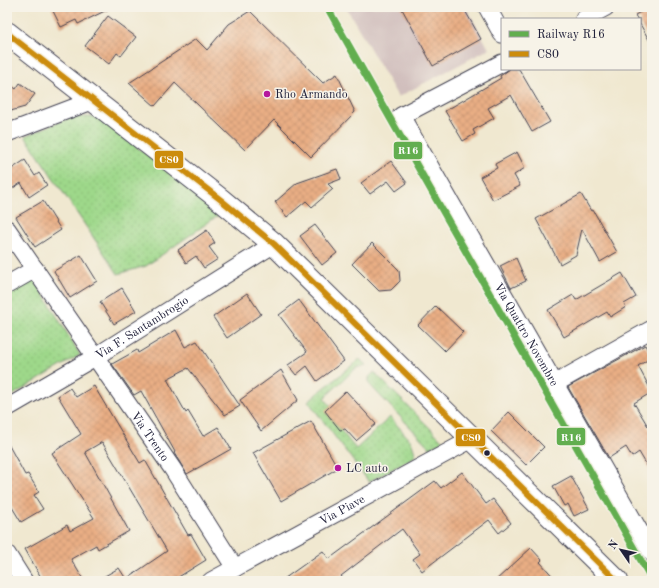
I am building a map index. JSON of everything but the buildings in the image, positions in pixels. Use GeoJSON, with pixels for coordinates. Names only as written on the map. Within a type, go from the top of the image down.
{"type":"FeatureCollection","features":[{"type":"Feature","properties":{"kind":"street"},"geometry":{"type":"LineString","coordinates":[[487,7],[501,32]]}},
{"type":"Feature","properties":{"kind":"street"},"geometry":{"type":"LineString","coordinates":[[586,18],[606,7]]}},
{"type":"Feature","properties":{"kind":"street"},"geometry":{"type":"LineString","coordinates":[[7,33],[221,200],[274,244],[617,581]]}},
{"type":"Feature","properties":{"kind":"street","name":"Via Quattro Novembre"},"geometry":{"type":"LineString","coordinates":[[501,64],[401,116],[652,553]]}},
{"type":"Feature","properties":{"kind":"street"},"geometry":{"type":"LineString","coordinates":[[7,133],[94,100]]}},
{"type":"Feature","properties":{"kind":"street","name":"Via Trento"},"geometry":{"type":"LineString","coordinates":[[7,229],[172,468],[233,573]]}},
{"type":"Feature","properties":{"kind":"street","name":"Via F. Santambrogio"},"geometry":{"type":"LineString","coordinates":[[7,408],[95,357],[274,244]]}},
{"type":"Feature","properties":{"kind":"street"},"geometry":{"type":"LineString","coordinates":[[7,285],[35,269]]}},
{"type":"Feature","properties":{"kind":"street"},"geometry":{"type":"LineString","coordinates":[[554,384],[650,334]]}},
{"type":"Feature","properties":{"kind":"street","name":"Via Piave"},"geometry":{"type":"LineString","coordinates":[[211,581],[233,573],[472,439]]}},
{"type":"Feature","properties":{"kind":"street"},"geometry":{"type":"LineString","coordinates":[[7,554],[24,581]]}},
{"type":"Feature","properties":{"kind":"shaded area"},"geometry":{"type":"Polygon","coordinates":[[[346,7],[466,7],[489,49],[398,97],[346,7]]]}},
{"type":"Feature","properties":{"kind":"green space"},"geometry":{"type":"Polygon","coordinates":[[[71,117],[97,117],[223,212],[146,266],[118,274],[25,136],[71,117]]]}},
{"type":"Feature","properties":{"kind":"green space"},"geometry":{"type":"Polygon","coordinates":[[[34,278],[80,355],[11,396],[7,389],[7,294],[34,278]]]}},
{"type":"Feature","properties":{"kind":"green space"},"geometry":{"type":"Polygon","coordinates":[[[360,359],[366,365],[355,369],[324,398],[331,406],[325,411],[356,449],[390,417],[411,441],[416,456],[369,482],[308,401],[360,359]]]}},
{"type":"Feature","properties":{"kind":"green space"},"geometry":{"type":"Polygon","coordinates":[[[374,372],[443,441],[430,448],[369,384],[369,377],[374,372]]]}},
{"type":"Feature","properties":{"kind":"rail line","name":"R16"},"geometry":{"type":"LineString","coordinates":[[327,7],[652,580]]}},
{"type":"Feature","properties":{"kind":"transit line","name":"C80"},"geometry":{"type":"LineString","coordinates":[[7,33],[221,200],[274,244],[617,581]]}},
{"type":"Feature","properties":{"kind":"place","name":"Rho Armando"},"geometry":{"type":"Point","coordinates":[267,94]}},
{"type":"Feature","properties":{"kind":"place","name":"LC auto"},"geometry":{"type":"Point","coordinates":[338,468]}}]}
